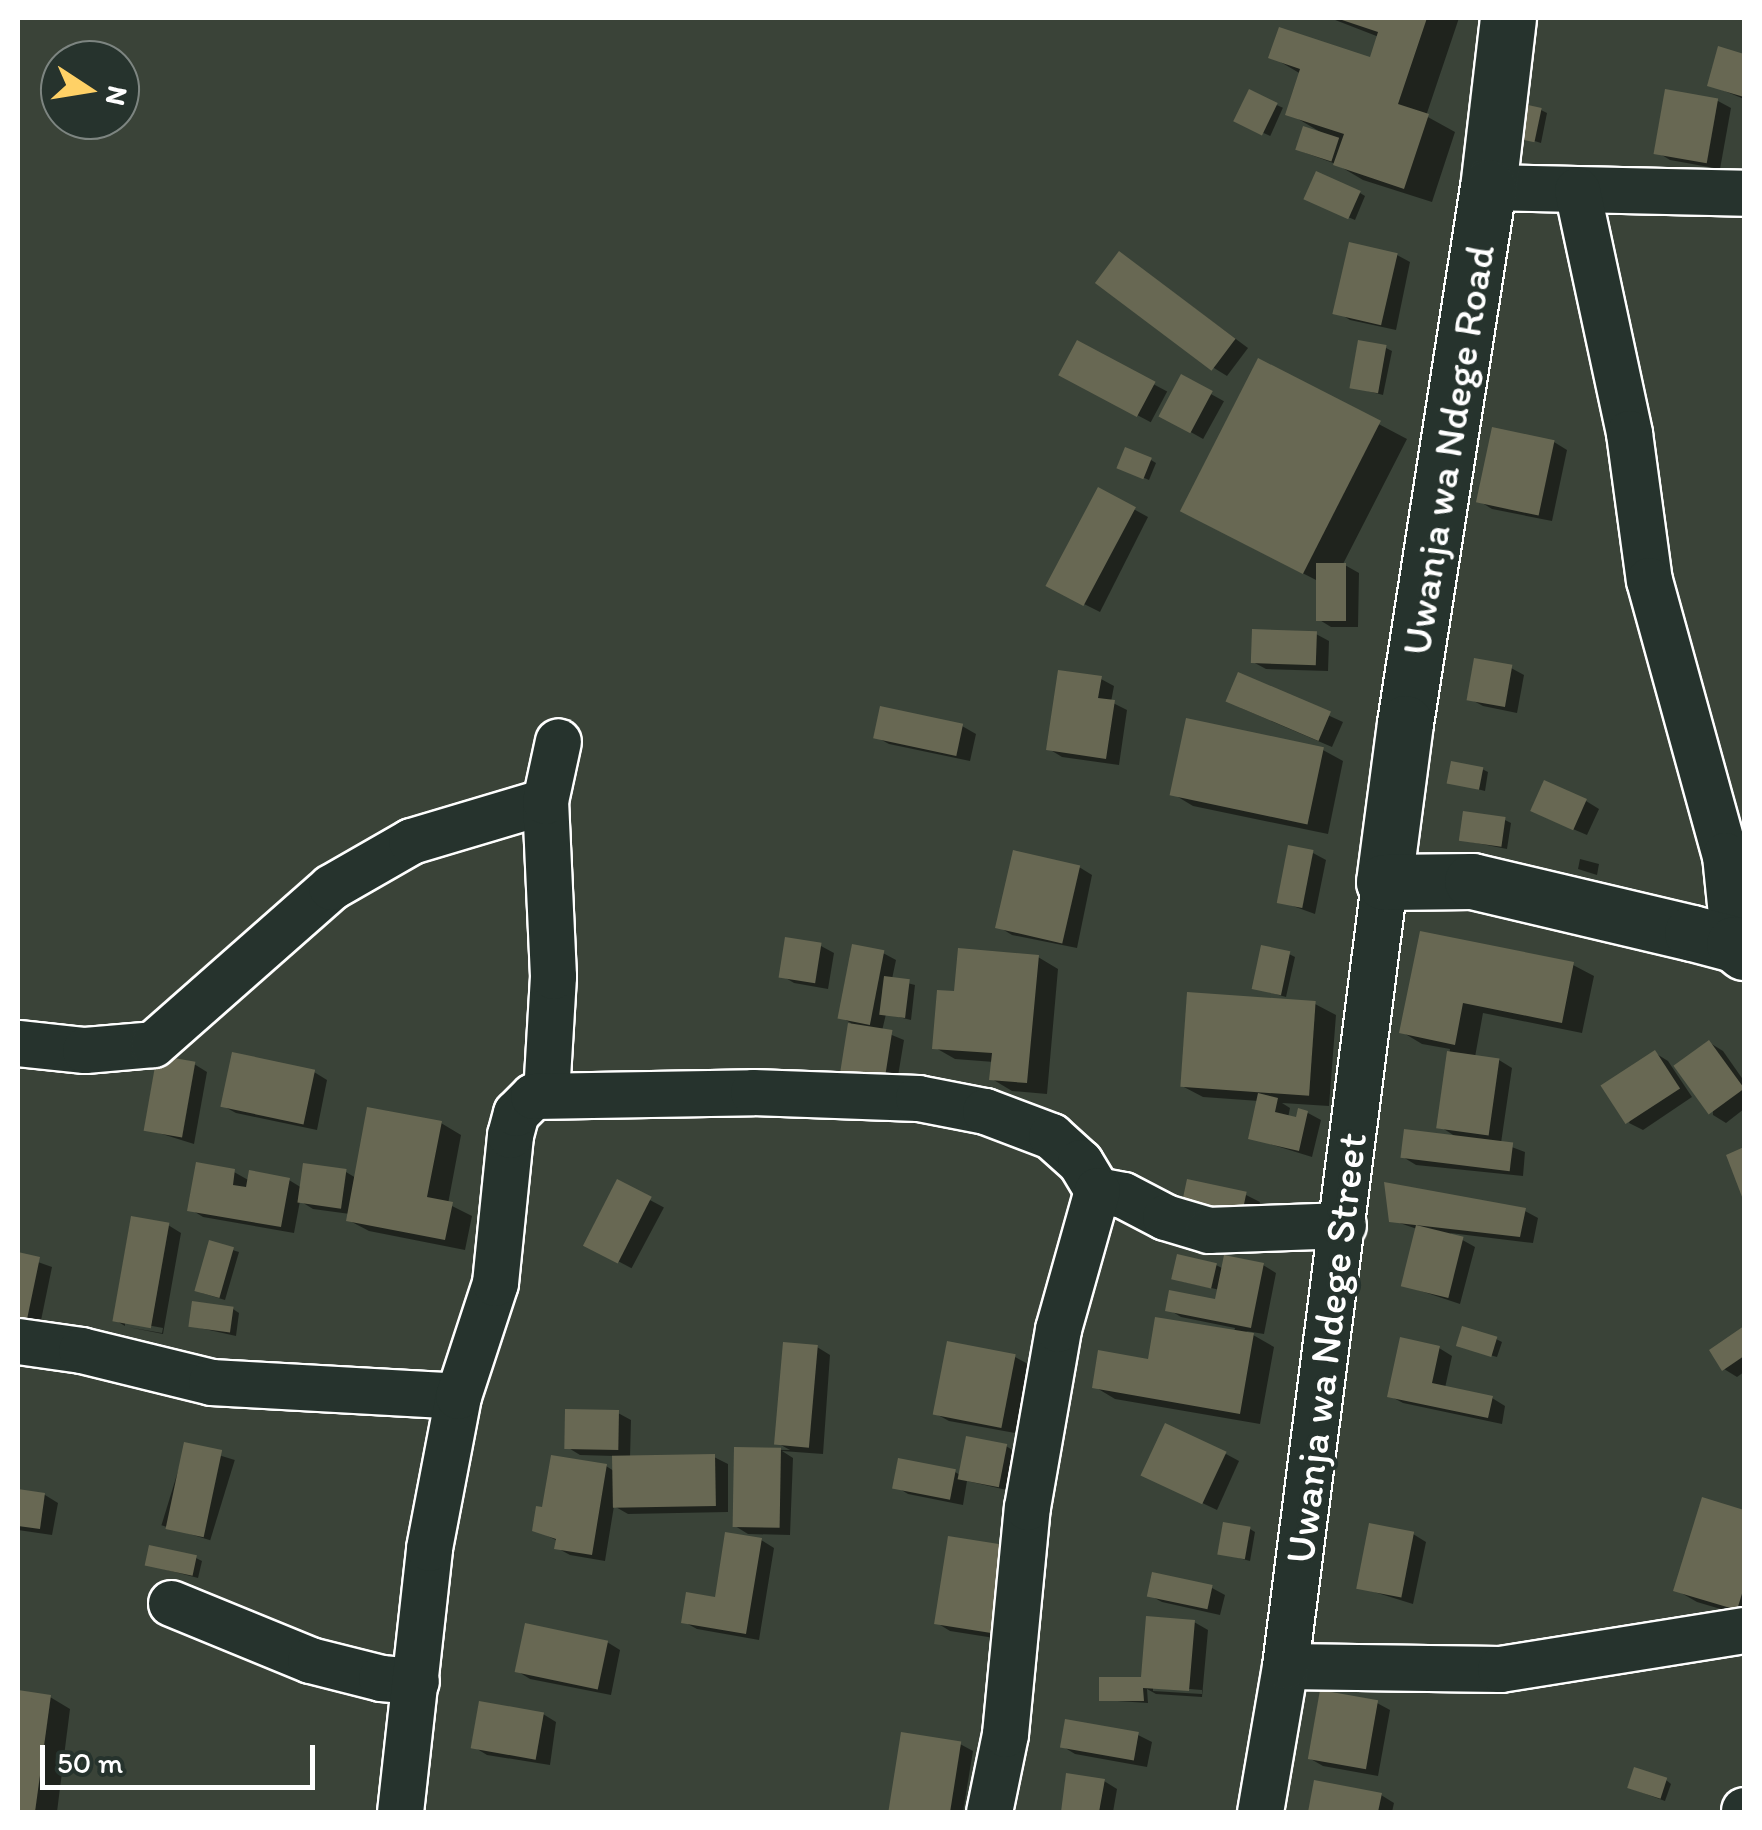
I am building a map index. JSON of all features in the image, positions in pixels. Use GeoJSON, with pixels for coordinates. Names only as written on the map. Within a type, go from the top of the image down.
{"type":"FeatureCollection","features":[{"type":"Feature","properties":{"kind":"main road","name":"Uwanja wa Ndege Road"},"geometry":{"type":"LineString","coordinates":[[1384,882],[1488,187],[1508,18]]}},
{"type":"Feature","properties":{"kind":"main road"},"geometry":{"type":"LineString","coordinates":[[1384,882],[1472,881],[1739,948]]}},
{"type":"Feature","properties":{"kind":"street"},"geometry":{"type":"LineString","coordinates":[[1488,187],[1744,193]]}},
{"type":"Feature","properties":{"kind":"street"},"geometry":{"type":"LineString","coordinates":[[1577,190],[1626,414],[1648,580],[1725,855],[1739,948]]}},
{"type":"Feature","properties":{"kind":"street"},"geometry":{"type":"LineString","coordinates":[[546,1094],[552,976],[546,800],[558,741]]}},
{"type":"Feature","properties":{"kind":"street"},"geometry":{"type":"LineString","coordinates":[[18,1042],[85,1050],[153,1044],[331,886],[411,841],[546,800]]}},
{"type":"Feature","properties":{"kind":"street","name":"Uwanja wa Ndege Street"},"geometry":{"type":"LineString","coordinates":[[1260,1812],[1285,1666],[1384,882]]}},
{"type":"Feature","properties":{"kind":"street"},"geometry":{"type":"LineString","coordinates":[[400,1812],[429,1548],[458,1396],[495,1283],[516,1112],[533,1096],[546,1094],[753,1092],[918,1098],[985,1112],[1051,1136],[1080,1162],[1097,1190],[1058,1329],[1028,1507],[1006,1734],[989,1812]]}},
{"type":"Feature","properties":{"kind":"street"},"geometry":{"type":"LineString","coordinates":[[1097,1190],[1123,1195],[1165,1216],[1209,1230],[1343,1225]]}},
{"type":"Feature","properties":{"kind":"street"},"geometry":{"type":"LineString","coordinates":[[18,1341],[81,1350],[212,1382],[458,1396]]}},
{"type":"Feature","properties":{"kind":"street"},"geometry":{"type":"LineString","coordinates":[[171,1603],[310,1660],[381,1678],[416,1681]]}},
{"type":"Feature","properties":{"kind":"street"},"geometry":{"type":"LineString","coordinates":[[1285,1666],[1500,1669],[1744,1630]]}},
{"type":"Feature","properties":{"kind":"building"},"geometry":{"type":"Polygon","coordinates":[[[1336,18],[1427,18],[1398,104],[1429,114],[1404,189],[1333,165],[1344,134],[1285,115],[1300,69],[1268,58],[1279,27],[1370,57],[1378,32],[1336,18]]]}},
{"type":"Feature","properties":{"kind":"building"},"geometry":{"type":"Polygon","coordinates":[[[1718,46],[1744,54],[1744,97],[1707,86],[1718,46]]]}},
{"type":"Feature","properties":{"kind":"building"},"geometry":{"type":"Polygon","coordinates":[[[1249,89],[1278,103],[1262,135],[1233,121],[1249,89]]]}},
{"type":"Feature","properties":{"kind":"building"},"geometry":{"type":"Polygon","coordinates":[[[1665,89],[1718,98],[1707,163],[1654,154],[1665,89]]]}},
{"type":"Feature","properties":{"kind":"building"},"geometry":{"type":"Polygon","coordinates":[[[1528,105],[1542,108],[1534,142],[1521,139],[1528,105]]]}},
{"type":"Feature","properties":{"kind":"building"},"geometry":{"type":"Polygon","coordinates":[[[1303,126],[1339,138],[1331,162],[1295,150],[1303,126]]]}},
{"type":"Feature","properties":{"kind":"building"},"geometry":{"type":"Polygon","coordinates":[[[1316,171],[1361,191],[1348,219],[1303,199],[1316,171]]]}},
{"type":"Feature","properties":{"kind":"building"},"geometry":{"type":"Polygon","coordinates":[[[1349,242],[1398,253],[1381,325],[1332,314],[1349,242]]]}},
{"type":"Feature","properties":{"kind":"building"},"geometry":{"type":"Polygon","coordinates":[[[1119,251],[1236,339],[1212,371],[1095,283],[1119,251]]]}},
{"type":"Feature","properties":{"kind":"building"},"geometry":{"type":"Polygon","coordinates":[[[1077,340],[1156,382],[1137,417],[1058,375],[1077,340]]]}},
{"type":"Feature","properties":{"kind":"building"},"geometry":{"type":"Polygon","coordinates":[[[1358,340],[1387,345],[1378,393],[1349,388],[1358,340]]]}},
{"type":"Feature","properties":{"kind":"building"},"geometry":{"type":"Polygon","coordinates":[[[1258,358],[1381,421],[1303,574],[1180,511],[1258,358]]]}},
{"type":"Feature","properties":{"kind":"building"},"geometry":{"type":"Polygon","coordinates":[[[1181,374],[1213,391],[1190,433],[1158,416],[1181,374]]]}},
{"type":"Feature","properties":{"kind":"building"},"geometry":{"type":"Polygon","coordinates":[[[1492,427],[1555,440],[1539,516],[1476,502],[1492,427]]]}},
{"type":"Feature","properties":{"kind":"building"},"geometry":{"type":"Polygon","coordinates":[[[1125,447],[1152,458],[1143,479],[1116,468],[1125,447]]]}},
{"type":"Feature","properties":{"kind":"building"},"geometry":{"type":"Polygon","coordinates":[[[1098,487],[1136,507],[1083,606],[1045,586],[1098,487]]]}},
{"type":"Feature","properties":{"kind":"building"},"geometry":{"type":"Polygon","coordinates":[[[1316,563],[1346,563],[1346,621],[1316,621],[1316,563]]]}},
{"type":"Feature","properties":{"kind":"building"},"geometry":{"type":"Polygon","coordinates":[[[1252,629],[1317,631],[1316,665],[1251,663],[1252,629]]]}},
{"type":"Feature","properties":{"kind":"building"},"geometry":{"type":"Polygon","coordinates":[[[1474,658],[1512,665],[1505,707],[1467,700],[1474,658]]]}},
{"type":"Feature","properties":{"kind":"building"},"geometry":{"type":"Polygon","coordinates":[[[1058,670],[1102,676],[1098,698],[1115,700],[1106,759],[1046,750],[1058,670]]]}},
{"type":"Feature","properties":{"kind":"building"},"geometry":{"type":"Polygon","coordinates":[[[1238,672],[1331,711],[1318,741],[1225,701],[1238,672]]]}},
{"type":"Feature","properties":{"kind":"building"},"geometry":{"type":"Polygon","coordinates":[[[880,706],[963,724],[956,756],[873,738],[880,706]]]}},
{"type":"Feature","properties":{"kind":"building"},"geometry":{"type":"Polygon","coordinates":[[[1186,718],[1324,747],[1307,825],[1170,795],[1186,718]]]}},
{"type":"Feature","properties":{"kind":"building"},"geometry":{"type":"Polygon","coordinates":[[[1451,761],[1483,767],[1479,790],[1447,784],[1451,761]]]}},
{"type":"Feature","properties":{"kind":"building"},"geometry":{"type":"Polygon","coordinates":[[[1544,780],[1587,799],[1573,830],[1530,811],[1544,780]]]}},
{"type":"Feature","properties":{"kind":"building"},"geometry":{"type":"Polygon","coordinates":[[[1463,811],[1506,817],[1501,847],[1459,841],[1463,811]]]}},
{"type":"Feature","properties":{"kind":"building"},"geometry":{"type":"Polygon","coordinates":[[[1288,845],[1314,850],[1302,908],[1277,903],[1288,845]]]}},
{"type":"Feature","properties":{"kind":"building"},"geometry":{"type":"Polygon","coordinates":[[[1013,850],[1080,866],[1062,943],[995,928],[1013,850]]]}},
{"type":"Feature","properties":{"kind":"building"},"geometry":{"type":"Polygon","coordinates":[[[1420,931],[1574,962],[1562,1023],[1463,1003],[1455,1045],[1399,1033],[1420,931]]]}},
{"type":"Feature","properties":{"kind":"building"},"geometry":{"type":"Polygon","coordinates":[[[785,937],[822,943],[815,983],[779,977],[785,937]]]}},
{"type":"Feature","properties":{"kind":"building"},"geometry":{"type":"Polygon","coordinates":[[[852,944],[884,950],[870,1025],[837,1019],[852,944]]]}},
{"type":"Feature","properties":{"kind":"building"},"geometry":{"type":"Polygon","coordinates":[[[1261,945],[1290,951],[1281,995],[1252,989],[1261,945]]]}},
{"type":"Feature","properties":{"kind":"building"},"geometry":{"type":"Polygon","coordinates":[[[958,948],[1039,955],[1027,1083],[989,1080],[992,1053],[932,1049],[937,990],[954,991],[958,948]]]}},
{"type":"Feature","properties":{"kind":"building"},"geometry":{"type":"Polygon","coordinates":[[[884,976],[910,979],[905,1018],[879,1015],[884,976]]]}},
{"type":"Feature","properties":{"kind":"building"},"geometry":{"type":"Polygon","coordinates":[[[1187,992],[1316,1001],[1309,1096],[1180,1087],[1187,992]]]}},
{"type":"Feature","properties":{"kind":"building"},"geometry":{"type":"Polygon","coordinates":[[[848,1023],[892,1030],[884,1082],[840,1075],[848,1023]]]}},
{"type":"Feature","properties":{"kind":"building"},"geometry":{"type":"Polygon","coordinates":[[[1709,1040],[1744,1089],[1709,1114],[1673,1066],[1709,1040]]]}},
{"type":"Feature","properties":{"kind":"building"},"geometry":{"type":"Polygon","coordinates":[[[1655,1050],[1680,1089],[1626,1124],[1600,1085],[1655,1050]]]}},
{"type":"Feature","properties":{"kind":"building"},"geometry":{"type":"Polygon","coordinates":[[[1447,1051],[1499,1058],[1489,1136],[1436,1128],[1447,1051]]]}},
{"type":"Feature","properties":{"kind":"building"},"geometry":{"type":"Polygon","coordinates":[[[232,1052],[315,1070],[303,1124],[220,1107],[232,1052]]]}},
{"type":"Feature","properties":{"kind":"building"},"geometry":{"type":"Polygon","coordinates":[[[157,1055],[195,1062],[182,1138],[144,1131],[157,1055]]]}},
{"type":"Feature","properties":{"kind":"building"},"geometry":{"type":"Polygon","coordinates":[[[1258,1093],[1278,1098],[1275,1112],[1296,1117],[1298,1108],[1308,1111],[1299,1151],[1248,1139],[1258,1093]]]}},
{"type":"Feature","properties":{"kind":"building"},"geometry":{"type":"Polygon","coordinates":[[[367,1107],[442,1121],[427,1197],[453,1202],[445,1240],[346,1221],[367,1107]]]}},
{"type":"Feature","properties":{"kind":"building"},"geometry":{"type":"Polygon","coordinates":[[[1404,1129],[1513,1142],[1510,1171],[1400,1158],[1404,1129]]]}},
{"type":"Feature","properties":{"kind":"building"},"geometry":{"type":"Polygon","coordinates":[[[1744,1147],[1744,1202],[1726,1155],[1744,1147]]]}},
{"type":"Feature","properties":{"kind":"building"},"geometry":{"type":"Polygon","coordinates":[[[196,1162],[235,1169],[233,1185],[246,1187],[249,1170],[290,1178],[281,1227],[187,1211],[196,1162]]]}},
{"type":"Feature","properties":{"kind":"building"},"geometry":{"type":"Polygon","coordinates":[[[303,1163],[347,1169],[341,1209],[297,1203],[303,1163]]]}},
{"type":"Feature","properties":{"kind":"building"},"geometry":{"type":"Polygon","coordinates":[[[617,1179],[652,1197],[618,1264],[583,1246],[617,1179]]]}},
{"type":"Feature","properties":{"kind":"building"},"geometry":{"type":"Polygon","coordinates":[[[1187,1179],[1247,1192],[1239,1227],[1180,1214],[1187,1179]]]}},
{"type":"Feature","properties":{"kind":"building"},"geometry":{"type":"Polygon","coordinates":[[[1384,1182],[1526,1208],[1520,1237],[1389,1222],[1384,1182]]]}},
{"type":"Feature","properties":{"kind":"building"},"geometry":{"type":"Polygon","coordinates":[[[131,1216],[169,1223],[151,1328],[112,1321],[131,1216]]]}},
{"type":"Feature","properties":{"kind":"building"},"geometry":{"type":"Polygon","coordinates":[[[1416,1225],[1464,1237],[1448,1298],[1401,1286],[1416,1225]]]}},
{"type":"Feature","properties":{"kind":"building"},"geometry":{"type":"Polygon","coordinates":[[[209,1240],[234,1247],[219,1298],[194,1291],[209,1240]]]}},
{"type":"Feature","properties":{"kind":"building"},"geometry":{"type":"Polygon","coordinates":[[[18,1252],[40,1257],[25,1329],[18,1327],[18,1252]]]}},
{"type":"Feature","properties":{"kind":"building"},"geometry":{"type":"Polygon","coordinates":[[[1177,1254],[1217,1263],[1211,1289],[1171,1279],[1177,1254]]]}},
{"type":"Feature","properties":{"kind":"building"},"geometry":{"type":"Polygon","coordinates":[[[1224,1255],[1264,1263],[1251,1328],[1165,1311],[1169,1290],[1215,1299],[1224,1255]]]}},
{"type":"Feature","properties":{"kind":"building"},"geometry":{"type":"Polygon","coordinates":[[[192,1301],[234,1307],[230,1333],[188,1327],[192,1301]]]}},
{"type":"Feature","properties":{"kind":"building"},"geometry":{"type":"Polygon","coordinates":[[[1155,1317],[1254,1333],[1240,1414],[1092,1388],[1098,1350],[1148,1359],[1155,1317]]]}},
{"type":"Feature","properties":{"kind":"building"},"geometry":{"type":"Polygon","coordinates":[[[1462,1326],[1497,1337],[1491,1357],[1456,1346],[1462,1326]]]}},
{"type":"Feature","properties":{"kind":"building"},"geometry":{"type":"Polygon","coordinates":[[[1744,1326],[1744,1356],[1722,1371],[1709,1350],[1744,1326]]]}},
{"type":"Feature","properties":{"kind":"building"},"geometry":{"type":"Polygon","coordinates":[[[1400,1337],[1440,1346],[1432,1383],[1493,1396],[1488,1418],[1387,1397],[1400,1337]]]}},
{"type":"Feature","properties":{"kind":"building"},"geometry":{"type":"Polygon","coordinates":[[[947,1341],[1016,1354],[1001,1428],[933,1415],[947,1341]]]}},
{"type":"Feature","properties":{"kind":"building"},"geometry":{"type":"Polygon","coordinates":[[[783,1342],[818,1345],[809,1448],[774,1445],[783,1342]]]}},
{"type":"Feature","properties":{"kind":"building"},"geometry":{"type":"Polygon","coordinates":[[[565,1409],[619,1410],[618,1450],[564,1449],[565,1409]]]}},
{"type":"Feature","properties":{"kind":"building"},"geometry":{"type":"Polygon","coordinates":[[[1165,1423],[1227,1452],[1202,1504],[1140,1476],[1165,1423]]]}},
{"type":"Feature","properties":{"kind":"building"},"geometry":{"type":"Polygon","coordinates":[[[966,1436],[1007,1444],[999,1487],[958,1479],[966,1436]]]}},
{"type":"Feature","properties":{"kind":"building"},"geometry":{"type":"Polygon","coordinates":[[[184,1442],[222,1450],[204,1537],[165,1529],[184,1442]]]}},
{"type":"Feature","properties":{"kind":"building"},"geometry":{"type":"Polygon","coordinates":[[[734,1447],[781,1448],[780,1528],[733,1527],[734,1447]]]}},
{"type":"Feature","properties":{"kind":"building"},"geometry":{"type":"Polygon","coordinates":[[[715,1454],[716,1506],[613,1508],[612,1456],[715,1454]]]}},
{"type":"Feature","properties":{"kind":"building"},"geometry":{"type":"Polygon","coordinates":[[[551,1455],[607,1464],[592,1555],[554,1549],[556,1539],[532,1531],[536,1506],[542,1507],[551,1455]]]}},
{"type":"Feature","properties":{"kind":"building"},"geometry":{"type":"Polygon","coordinates":[[[898,1458],[956,1469],[950,1500],[892,1488],[898,1458]]]}},
{"type":"Feature","properties":{"kind":"building"},"geometry":{"type":"Polygon","coordinates":[[[18,1489],[45,1493],[40,1529],[18,1526],[18,1489]]]}},
{"type":"Feature","properties":{"kind":"building"},"geometry":{"type":"Polygon","coordinates":[[[1702,1497],[1744,1510],[1744,1587],[1737,1610],[1673,1591],[1702,1497]]]}},
{"type":"Feature","properties":{"kind":"building"},"geometry":{"type":"Polygon","coordinates":[[[1223,1522],[1251,1527],[1245,1559],[1217,1554],[1223,1522]]]}},
{"type":"Feature","properties":{"kind":"building"},"geometry":{"type":"Polygon","coordinates":[[[1369,1523],[1414,1532],[1401,1598],[1356,1589],[1369,1523]]]}},
{"type":"Feature","properties":{"kind":"building"},"geometry":{"type":"Polygon","coordinates":[[[725,1532],[762,1538],[746,1634],[681,1623],[686,1592],[715,1597],[725,1532]]]}},
{"type":"Feature","properties":{"kind":"building"},"geometry":{"type":"Polygon","coordinates":[[[948,1536],[1008,1546],[994,1633],[934,1624],[948,1536]]]}},
{"type":"Feature","properties":{"kind":"building"},"geometry":{"type":"Polygon","coordinates":[[[149,1545],[197,1555],[193,1576],[145,1566],[149,1545]]]}},
{"type":"Feature","properties":{"kind":"building"},"geometry":{"type":"Polygon","coordinates":[[[1152,1572],[1213,1585],[1207,1609],[1147,1596],[1152,1572]]]}},
{"type":"Feature","properties":{"kind":"building"},"geometry":{"type":"Polygon","coordinates":[[[1146,1616],[1195,1620],[1189,1691],[1143,1688],[1144,1701],[1099,1701],[1099,1677],[1141,1677],[1146,1616]]]}},
{"type":"Feature","properties":{"kind":"building"},"geometry":{"type":"Polygon","coordinates":[[[525,1623],[608,1641],[598,1690],[515,1672],[525,1623]]]}},
{"type":"Feature","properties":{"kind":"building"},"geometry":{"type":"Polygon","coordinates":[[[18,1690],[51,1695],[35,1812],[18,1812],[18,1690]]]}},
{"type":"Feature","properties":{"kind":"building"},"geometry":{"type":"Polygon","coordinates":[[[1320,1690],[1378,1700],[1366,1769],[1308,1759],[1320,1690]]]}},
{"type":"Feature","properties":{"kind":"building"},"geometry":{"type":"Polygon","coordinates":[[[479,1701],[544,1712],[536,1760],[471,1748],[479,1701]]]}},
{"type":"Feature","properties":{"kind":"building"},"geometry":{"type":"Polygon","coordinates":[[[1065,1719],[1139,1732],[1134,1761],[1060,1748],[1065,1719]]]}},
{"type":"Feature","properties":{"kind":"building"},"geometry":{"type":"Polygon","coordinates":[[[901,1732],[961,1742],[950,1812],[888,1812],[901,1732]]]}},
{"type":"Feature","properties":{"kind":"building"},"geometry":{"type":"Polygon","coordinates":[[[1634,1767],[1667,1778],[1660,1799],[1627,1788],[1634,1767]]]}},
{"type":"Feature","properties":{"kind":"building"},"geometry":{"type":"Polygon","coordinates":[[[1066,1773],[1105,1779],[1099,1812],[1061,1812],[1066,1773]]]}},
{"type":"Feature","properties":{"kind":"building"},"geometry":{"type":"Polygon","coordinates":[[[1314,1780],[1382,1793],[1378,1812],[1308,1812],[1314,1780]]]}}]}
